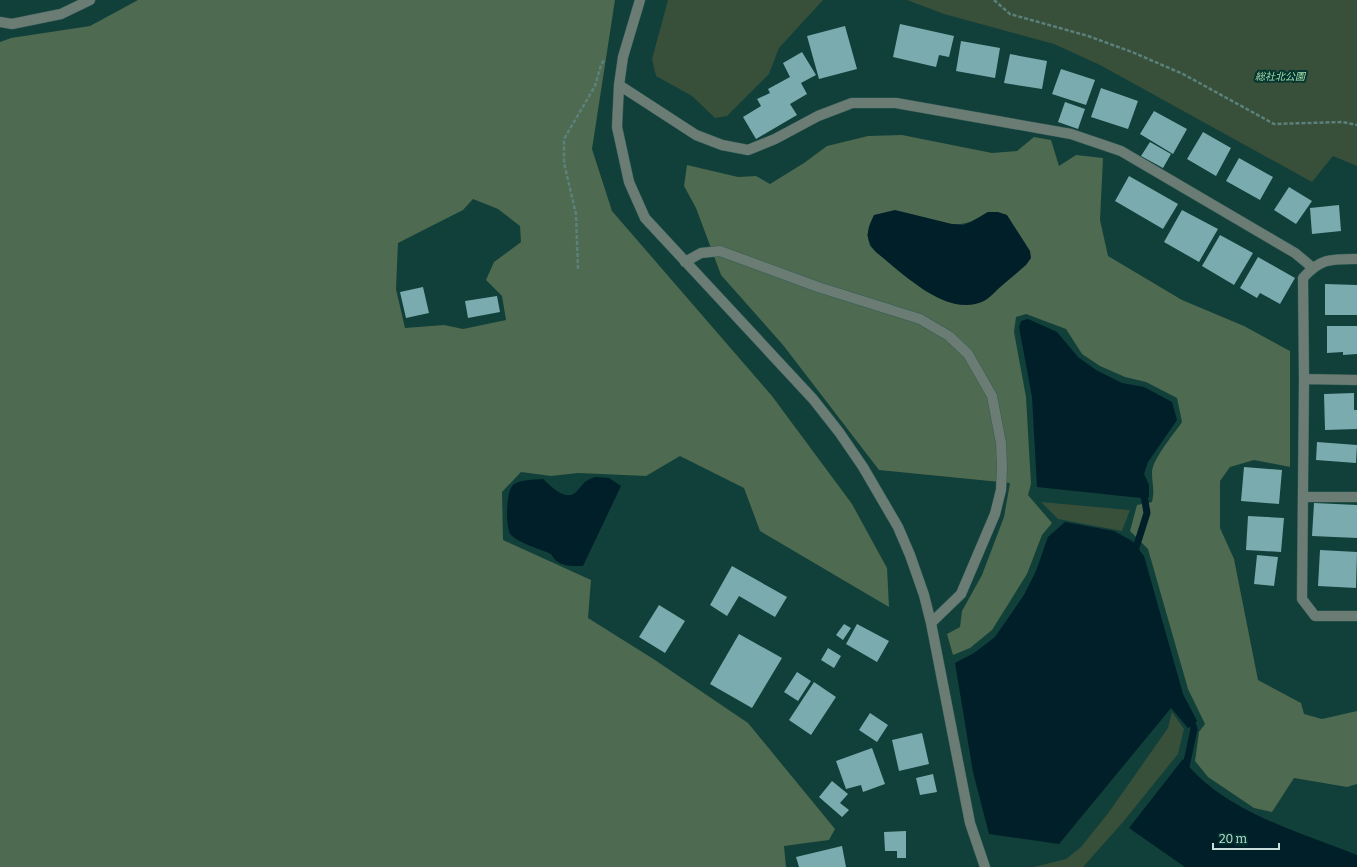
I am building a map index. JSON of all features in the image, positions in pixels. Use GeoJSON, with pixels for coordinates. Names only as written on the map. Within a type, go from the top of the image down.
{"type":"FeatureCollection","features":[{"type":"Feature","properties":{"kind":"street"},"geometry":{"type":"LineString","coordinates":[[0,22],[12,24],[61,14],[90,0]]}},
{"type":"Feature","properties":{"kind":"street"},"geometry":{"type":"LineString","coordinates":[[640,0],[623,57],[618,85],[617,127],[629,182],[645,218],[813,399],[839,432],[859,461],[898,527],[922,589],[931,623],[970,823],[985,867]]}},
{"type":"Feature","properties":{"kind":"street"},"geometry":{"type":"LineString","coordinates":[[618,85],[696,135],[722,146],[748,150],[775,139],[818,116],[852,103],[896,103],[1071,134],[1121,151],[1295,253],[1313,268]]}},
{"type":"Feature","properties":{"kind":"street"},"geometry":{"type":"LineString","coordinates":[[685,262],[701,253],[720,251],[818,287],[920,319],[949,336],[968,354],[992,396],[1001,443],[1001,490],[995,514],[961,594],[931,623]]}},
{"type":"Feature","properties":{"kind":"street"},"geometry":{"type":"LineString","coordinates":[[1357,259],[1331,259],[1313,268],[1303,278],[1304,379],[1302,599],[1316,616],[1357,616]]}},
{"type":"Feature","properties":{"kind":"street"},"geometry":{"type":"LineString","coordinates":[[1304,379],[1357,380]]}},
{"type":"Feature","properties":{"kind":"street"},"geometry":{"type":"LineString","coordinates":[[1303,497],[1357,497]]}},
{"type":"Feature","properties":{"kind":"path"},"geometry":{"type":"LineString","coordinates":[[994,0],[1010,14],[1088,36],[1132,52],[1183,74],[1274,124],[1342,122],[1357,125]]}},
{"type":"Feature","properties":{"kind":"path"},"geometry":{"type":"LineString","coordinates":[[578,269],[576,214],[564,163],[564,139],[595,86],[601,65],[605,59],[623,57]]}},
{"type":"Feature","properties":{"kind":"green space"},"geometry":{"type":"Polygon","coordinates":[[[138,0],[615,0],[592,149],[612,211],[772,396],[852,504],[887,568],[889,607],[760,531],[744,488],[680,456],[646,476],[578,473],[551,476],[521,472],[502,492],[503,540],[591,580],[588,618],[655,660],[748,723],[835,829],[829,840],[784,846],[786,867],[0,867],[0,42],[11,38],[90,26],[138,0]],[[473,199],[463,210],[398,243],[396,289],[405,328],[444,325],[463,329],[506,320],[502,296],[486,280],[494,262],[521,242],[520,226],[498,209],[473,199]]]}},
{"type":"Feature","properties":{"kind":"green space"},"geometry":{"type":"Polygon","coordinates":[[[668,0],[823,0],[779,48],[769,74],[727,116],[715,118],[692,96],[656,76],[652,59],[668,0]]]}},
{"type":"Feature","properties":{"kind":"green space","name":"総社北公園"},"geometry":{"type":"Polygon","coordinates":[[[907,0],[1357,0],[1357,166],[1333,156],[1312,182],[1100,65],[1054,44],[944,14],[907,0]]]}},
{"type":"Feature","properties":{"kind":"green space"},"geometry":{"type":"Polygon","coordinates":[[[902,135],[992,153],[1017,151],[1034,137],[1051,140],[1059,166],[1076,155],[1103,158],[1100,220],[1108,256],[1182,300],[1244,326],[1290,351],[1290,467],[1254,460],[1230,467],[1220,481],[1220,528],[1234,559],[1258,680],[1301,703],[1304,714],[1322,719],[1357,711],[1357,784],[1347,787],[1294,778],[1272,812],[1254,808],[1208,777],[1195,761],[1199,732],[1205,724],[1188,689],[1148,549],[1130,531],[1137,505],[1152,502],[1153,467],[1159,454],[1182,422],[1177,398],[1146,382],[1125,377],[1100,366],[1082,354],[1066,329],[1026,314],[1016,317],[1014,332],[1026,397],[1031,484],[1028,495],[1052,523],[1042,535],[1027,574],[992,630],[970,648],[953,655],[947,634],[960,627],[962,611],[982,575],[1004,517],[1010,483],[879,470],[783,345],[721,275],[696,208],[684,186],[687,165],[738,177],[756,176],[770,184],[804,163],[827,146],[868,136],[902,135]],[[988,212],[975,220],[963,224],[867,234],[870,246],[876,252],[924,290],[948,302],[988,212]]]}},
{"type":"Feature","properties":{"kind":"green space"},"geometry":{"type":"Polygon","coordinates":[[[1041,502],[1130,510],[1122,531],[1058,519],[1041,502]]]}},
{"type":"Feature","properties":{"kind":"green space"},"geometry":{"type":"Polygon","coordinates":[[[1172,712],[1184,729],[1178,754],[1123,822],[1083,867],[1034,867],[1066,859],[1081,847],[1109,812],[1168,728],[1172,712]]]}},
{"type":"Feature","properties":{"kind":"water"},"geometry":{"type":"Polygon","coordinates":[[[895,210],[952,224],[963,225],[988,212],[998,212],[1007,215],[1030,251],[1031,258],[1026,265],[984,301],[970,305],[956,304],[941,299],[912,281],[876,252],[872,247],[868,238],[868,229],[874,215],[895,210]]]}},
{"type":"Feature","properties":{"kind":"water"},"geometry":{"type":"Polygon","coordinates":[[[1028,319],[1057,332],[1078,357],[1096,370],[1122,383],[1144,387],[1172,402],[1177,420],[1148,462],[1144,474],[1149,485],[1149,497],[1141,498],[1037,487],[1032,397],[1019,327],[1021,321],[1028,319]]]}},
{"type":"Feature","properties":{"kind":"water"},"geometry":{"type":"Polygon","coordinates":[[[595,477],[609,478],[621,486],[583,566],[569,566],[561,564],[551,554],[524,543],[511,535],[508,525],[507,510],[509,494],[513,485],[523,481],[543,479],[558,492],[572,495],[586,482],[595,477]]]}},
{"type":"Feature","properties":{"kind":"water"},"geometry":{"type":"Polygon","coordinates":[[[1065,522],[1114,531],[1132,541],[1144,556],[1183,694],[1197,721],[1188,728],[1171,708],[1059,844],[989,834],[973,772],[955,663],[974,653],[995,637],[1024,595],[1036,571],[1048,537],[1065,522]]]}},
{"type":"Feature","properties":{"kind":"water"},"geometry":{"type":"Polygon","coordinates":[[[1183,759],[1199,777],[1218,793],[1263,818],[1357,855],[1357,867],[1185,867],[1129,828],[1183,759]]]}},
{"type":"Feature","properties":{"kind":"building"},"geometry":{"type":"Polygon","coordinates":[[[900,24],[954,36],[949,57],[939,55],[936,67],[893,57],[900,24]]]}},
{"type":"Feature","properties":{"kind":"building"},"geometry":{"type":"Polygon","coordinates":[[[845,26],[857,69],[819,79],[807,36],[845,26]]]}},
{"type":"Feature","properties":{"kind":"building"},"geometry":{"type":"Polygon","coordinates":[[[961,41],[1000,48],[995,78],[956,71],[961,41]]]}},
{"type":"Feature","properties":{"kind":"building"},"geometry":{"type":"Polygon","coordinates":[[[802,52],[816,75],[801,83],[807,94],[790,104],[797,115],[756,139],[743,117],[761,106],[757,99],[770,93],[768,89],[790,77],[783,63],[802,52]]]}},
{"type":"Feature","properties":{"kind":"building"},"geometry":{"type":"Polygon","coordinates":[[[1010,54],[1047,61],[1042,89],[1004,83],[1010,54]]]}},
{"type":"Feature","properties":{"kind":"building"},"geometry":{"type":"Polygon","coordinates":[[[1061,69],[1095,80],[1086,105],[1052,94],[1061,69]]]}},
{"type":"Feature","properties":{"kind":"building"},"geometry":{"type":"Polygon","coordinates":[[[1101,88],[1138,101],[1128,129],[1091,117],[1101,88]]]}},
{"type":"Feature","properties":{"kind":"building"},"geometry":{"type":"Polygon","coordinates":[[[1065,102],[1085,109],[1078,129],[1058,122],[1065,102]]]}},
{"type":"Feature","properties":{"kind":"building"},"geometry":{"type":"Polygon","coordinates":[[[1154,111],[1187,129],[1173,154],[1140,134],[1154,111]]]}},
{"type":"Feature","properties":{"kind":"building"},"geometry":{"type":"Polygon","coordinates":[[[1203,132],[1231,148],[1216,176],[1187,159],[1203,132]]]}},
{"type":"Feature","properties":{"kind":"building"},"geometry":{"type":"Polygon","coordinates":[[[1150,142],[1171,154],[1163,168],[1141,156],[1150,142]]]}},
{"type":"Feature","properties":{"kind":"building"},"geometry":{"type":"Polygon","coordinates":[[[1239,158],[1273,177],[1260,200],[1226,181],[1239,158]]]}},
{"type":"Feature","properties":{"kind":"building"},"geometry":{"type":"Polygon","coordinates":[[[1129,176],[1178,204],[1163,229],[1115,201],[1129,176]]]}},
{"type":"Feature","properties":{"kind":"building"},"geometry":{"type":"Polygon","coordinates":[[[1289,187],[1312,201],[1296,224],[1274,210],[1289,187]]]}},
{"type":"Feature","properties":{"kind":"building"},"geometry":{"type":"Polygon","coordinates":[[[1339,205],[1341,231],[1312,234],[1310,208],[1339,205]]]}},
{"type":"Feature","properties":{"kind":"building"},"geometry":{"type":"Polygon","coordinates":[[[1182,210],[1218,229],[1199,262],[1164,242],[1182,210]]]}},
{"type":"Feature","properties":{"kind":"building"},"geometry":{"type":"Polygon","coordinates":[[[1220,235],[1253,253],[1234,285],[1202,266],[1220,235]]]}},
{"type":"Feature","properties":{"kind":"building"},"geometry":{"type":"Polygon","coordinates":[[[1258,257],[1295,278],[1280,304],[1260,293],[1257,298],[1240,288],[1258,257]]]}},
{"type":"Feature","properties":{"kind":"building"},"geometry":{"type":"Polygon","coordinates":[[[1325,284],[1357,285],[1357,315],[1325,315],[1325,284]]]}},
{"type":"Feature","properties":{"kind":"building"},"geometry":{"type":"Polygon","coordinates":[[[423,287],[429,313],[406,318],[400,292],[423,287]]]}},
{"type":"Feature","properties":{"kind":"building"},"geometry":{"type":"Polygon","coordinates":[[[497,296],[500,312],[468,318],[465,301],[497,296]]]}},
{"type":"Feature","properties":{"kind":"building"},"geometry":{"type":"Polygon","coordinates":[[[1327,326],[1357,326],[1357,354],[1343,355],[1343,352],[1327,353],[1327,326]]]}},
{"type":"Feature","properties":{"kind":"building"},"geometry":{"type":"Polygon","coordinates":[[[1354,393],[1354,410],[1357,410],[1357,429],[1325,430],[1324,394],[1354,393]]]}},
{"type":"Feature","properties":{"kind":"building"},"geometry":{"type":"Polygon","coordinates":[[[1317,442],[1357,445],[1356,463],[1316,460],[1317,442]]]}},
{"type":"Feature","properties":{"kind":"building"},"geometry":{"type":"Polygon","coordinates":[[[1244,467],[1282,470],[1279,504],[1241,501],[1244,467]]]}},
{"type":"Feature","properties":{"kind":"building"},"geometry":{"type":"Polygon","coordinates":[[[1314,503],[1357,505],[1357,538],[1312,536],[1314,503]]]}},
{"type":"Feature","properties":{"kind":"building"},"geometry":{"type":"Polygon","coordinates":[[[1248,516],[1284,518],[1281,552],[1246,550],[1248,516]]]}},
{"type":"Feature","properties":{"kind":"building"},"geometry":{"type":"Polygon","coordinates":[[[1320,550],[1357,552],[1356,588],[1318,586],[1320,550]]]}},
{"type":"Feature","properties":{"kind":"building"},"geometry":{"type":"Polygon","coordinates":[[[1257,555],[1278,557],[1274,586],[1254,584],[1257,555]]]}},
{"type":"Feature","properties":{"kind":"building"},"geometry":{"type":"Polygon","coordinates":[[[732,566],[787,597],[775,617],[739,596],[727,616],[710,605],[732,566]]]}},
{"type":"Feature","properties":{"kind":"building"},"geometry":{"type":"Polygon","coordinates":[[[659,605],[685,621],[665,653],[639,637],[659,605]]]}},
{"type":"Feature","properties":{"kind":"building"},"geometry":{"type":"Polygon","coordinates":[[[844,624],[851,628],[843,640],[836,635],[844,624]]]}},
{"type":"Feature","properties":{"kind":"building"},"geometry":{"type":"Polygon","coordinates":[[[857,624],[889,641],[877,662],[846,644],[857,624]]]}},
{"type":"Feature","properties":{"kind":"building"},"geometry":{"type":"Polygon","coordinates":[[[739,634],[782,658],[752,708],[710,684],[739,634]]]}},
{"type":"Feature","properties":{"kind":"building"},"geometry":{"type":"Polygon","coordinates":[[[828,648],[841,656],[834,668],[821,660],[828,648]]]}},
{"type":"Feature","properties":{"kind":"building"},"geometry":{"type":"Polygon","coordinates":[[[797,672],[811,681],[798,701],[784,692],[797,672]]]}},
{"type":"Feature","properties":{"kind":"building"},"geometry":{"type":"Polygon","coordinates":[[[814,682],[836,697],[811,735],[789,720],[814,682]]]}},
{"type":"Feature","properties":{"kind":"building"},"geometry":{"type":"Polygon","coordinates":[[[870,713],[888,725],[877,742],[859,730],[870,713]]]}},
{"type":"Feature","properties":{"kind":"building"},"geometry":{"type":"Polygon","coordinates":[[[922,733],[929,764],[899,771],[892,740],[922,733]]]}},
{"type":"Feature","properties":{"kind":"building"},"geometry":{"type":"Polygon","coordinates":[[[872,748],[885,784],[863,792],[861,785],[846,789],[836,761],[872,748]]]}},
{"type":"Feature","properties":{"kind":"building"},"geometry":{"type":"Polygon","coordinates":[[[933,774],[937,792],[920,795],[916,778],[933,774]]]}},
{"type":"Feature","properties":{"kind":"building"},"geometry":{"type":"Polygon","coordinates":[[[832,781],[848,794],[840,803],[849,810],[842,817],[819,797],[832,781]]]}},
{"type":"Feature","properties":{"kind":"building"},"geometry":{"type":"Polygon","coordinates":[[[906,831],[906,858],[897,858],[897,851],[885,851],[884,832],[906,831]]]}},
{"type":"Feature","properties":{"kind":"building"},"geometry":{"type":"Polygon","coordinates":[[[842,846],[846,867],[799,867],[796,857],[842,846]]]}},
{"type":"Feature","properties":{"kind":"waterway"},"geometry":{"type":"LineString","coordinates":[[1134,554],[1147,513],[1143,489]]}},
{"type":"Feature","properties":{"kind":"waterway"},"geometry":{"type":"LineString","coordinates":[[1185,771],[1194,729],[1188,716]]}}]}
